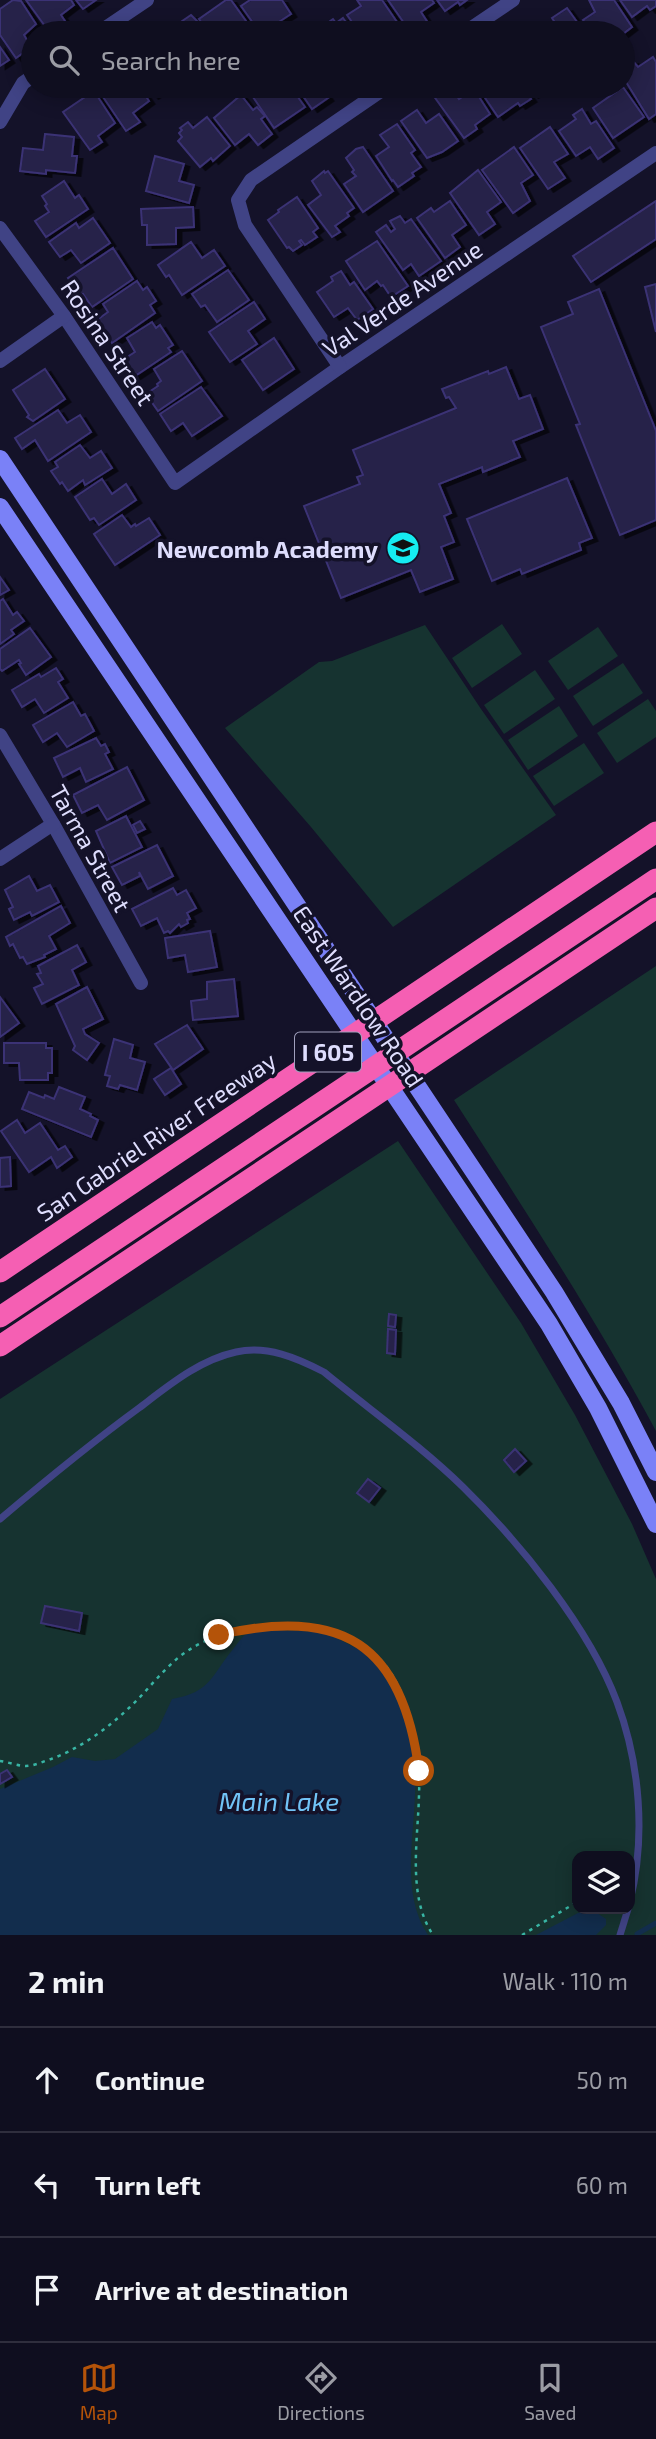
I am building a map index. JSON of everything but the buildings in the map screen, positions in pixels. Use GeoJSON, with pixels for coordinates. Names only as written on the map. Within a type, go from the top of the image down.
{"type":"FeatureCollection","features":[{"type":"Feature","properties":{"kind":"highway","name":"San Gabriel River Freeway"},"geometry":{"type":"LineString","coordinates":[[0,1272],[656,832]]}},
{"type":"Feature","properties":{"kind":"highway","name":"I 605"},"geometry":{"type":"LineString","coordinates":[[0,1317],[656,879]]}},
{"type":"Feature","properties":{"kind":"highway","name":"I 605"},"geometry":{"type":"LineString","coordinates":[[0,1346],[656,908]]}},
{"type":"Feature","properties":{"kind":"main road","name":"East Wardlow Road"},"geometry":{"type":"LineString","coordinates":[[0,459],[554,1292],[621,1403],[656,1472]]}},
{"type":"Feature","properties":{"kind":"main road","name":"East Wardlow Road"},"geometry":{"type":"LineString","coordinates":[[0,507],[549,1324],[598,1408],[656,1524]]}},
{"type":"Feature","properties":{"kind":"street"},"geometry":{"type":"LineString","coordinates":[[115,21],[147,0]]}},
{"type":"Feature","properties":{"kind":"street"},"geometry":{"type":"LineString","coordinates":[[482,21],[513,0]]}},
{"type":"Feature","properties":{"kind":"street"},"geometry":{"type":"LineString","coordinates":[[0,122],[21,86]]}},
{"type":"Feature","properties":{"kind":"street"},"geometry":{"type":"LineString","coordinates":[[340,367],[245,225],[238,200],[251,180],[371,98]]}},
{"type":"Feature","properties":{"kind":"street","name":"Val Verde Avenue"},"geometry":{"type":"LineString","coordinates":[[175,483],[340,367],[656,153]]}},
{"type":"Feature","properties":{"kind":"street","name":"Rosina Street"},"geometry":{"type":"LineString","coordinates":[[0,228],[64,316],[175,483]]}},
{"type":"Feature","properties":{"kind":"street"},"geometry":{"type":"LineString","coordinates":[[0,361],[64,316]]}},
{"type":"Feature","properties":{"kind":"street","name":"Tarma Street"},"geometry":{"type":"LineString","coordinates":[[0,735],[141,983]]}},
{"type":"Feature","properties":{"kind":"street"},"geometry":{"type":"LineString","coordinates":[[0,859],[53,824]]}},
{"type":"Feature","properties":{"kind":"lane"},"geometry":{"type":"LineString","coordinates":[[0,1519],[82,1450],[180,1378],[207,1363],[236,1352],[261,1350],[297,1358],[324,1372],[463,1486],[536,1569],[596,1657],[617,1702],[629,1743],[638,1794],[635,1864]]}},
{"type":"Feature","properties":{"kind":"lane"},"geometry":{"type":"LineString","coordinates":[[620,1935],[626,1914]]}},
{"type":"Feature","properties":{"kind":"path"},"geometry":{"type":"LineString","coordinates":[[0,1761],[28,1766],[80,1746],[129,1708],[178,1658],[219,1635],[252,1627],[277,1625],[330,1631],[350,1639],[375,1654],[391,1675],[405,1702],[415,1740],[419,1771],[419,1900],[423,1920],[433,1935]]}},
{"type":"Feature","properties":{"kind":"path"},"geometry":{"type":"LineString","coordinates":[[522,1935],[572,1905]]}},
{"type":"Feature","properties":{"kind":"green space"},"geometry":{"type":"Polygon","coordinates":[[[502,624],[522,654],[472,688],[452,658],[502,624]]]}},
{"type":"Feature","properties":{"kind":"green space"},"geometry":{"type":"Polygon","coordinates":[[[425,625],[556,815],[393,927],[225,728],[319,662],[332,661],[425,625]]]}},
{"type":"Feature","properties":{"kind":"green space"},"geometry":{"type":"Polygon","coordinates":[[[598,627],[618,656],[568,690],[548,661],[598,627]]]}},
{"type":"Feature","properties":{"kind":"green space"},"geometry":{"type":"Polygon","coordinates":[[[623,663],[643,693],[593,726],[573,696],[623,663]]]}},
{"type":"Feature","properties":{"kind":"green space"},"geometry":{"type":"Polygon","coordinates":[[[535,670],[555,699],[504,734],[484,705],[535,670]]]}},
{"type":"Feature","properties":{"kind":"green space"},"geometry":{"type":"Polygon","coordinates":[[[648,699],[656,711],[656,737],[617,763],[597,733],[648,699]]]}},
{"type":"Feature","properties":{"kind":"green space"},"geometry":{"type":"Polygon","coordinates":[[[559,706],[578,736],[528,770],[508,740],[559,706]]]}},
{"type":"Feature","properties":{"kind":"green space"},"geometry":{"type":"Polygon","coordinates":[[[584,743],[604,773],[554,806],[533,776],[584,743]]]}},
{"type":"Feature","properties":{"kind":"green space"},"geometry":{"type":"Polygon","coordinates":[[[656,966],[656,1431],[584,1305],[454,1100],[656,966]]]}},
{"type":"Feature","properties":{"kind":"green space"},"geometry":{"type":"Polygon","coordinates":[[[398,1141],[521,1323],[575,1415],[632,1524],[656,1579],[656,1935],[0,1935],[0,1399],[398,1141]]]}},
{"type":"Feature","properties":{"kind":"water","name":"Main Lake"},"geometry":{"type":"Polygon","coordinates":[[[278,1630],[334,1636],[357,1648],[380,1667],[396,1694],[406,1722],[415,1778],[411,1879],[419,1917],[428,1935],[0,1935],[0,1789],[72,1757],[95,1761],[115,1759],[158,1729],[172,1699],[203,1687],[245,1635],[257,1631],[278,1630]]]}},
{"type":"Feature","properties":{"kind":"water"},"geometry":{"type":"Polygon","coordinates":[[[576,1914],[598,1914],[606,1919],[606,1925],[596,1935],[536,1935],[576,1914]]]}},
{"type":"Feature","properties":{"kind":"waterway"},"geometry":{"type":"LineString","coordinates":[[637,1934],[656,1923]]}},
{"type":"Feature","properties":{"kind":"place","name":"Newcomb Academy"},"geometry":{"type":"Point","coordinates":[403,548]}},
{"type":"Feature","properties":{"kind":"route"},"geometry":{"type":"LineString","coordinates":[[219,1635],[252,1627],[277,1625],[306,1628],[330,1631],[375,1654],[391,1675],[405,1702],[415,1740],[419,1771]]}}]}
